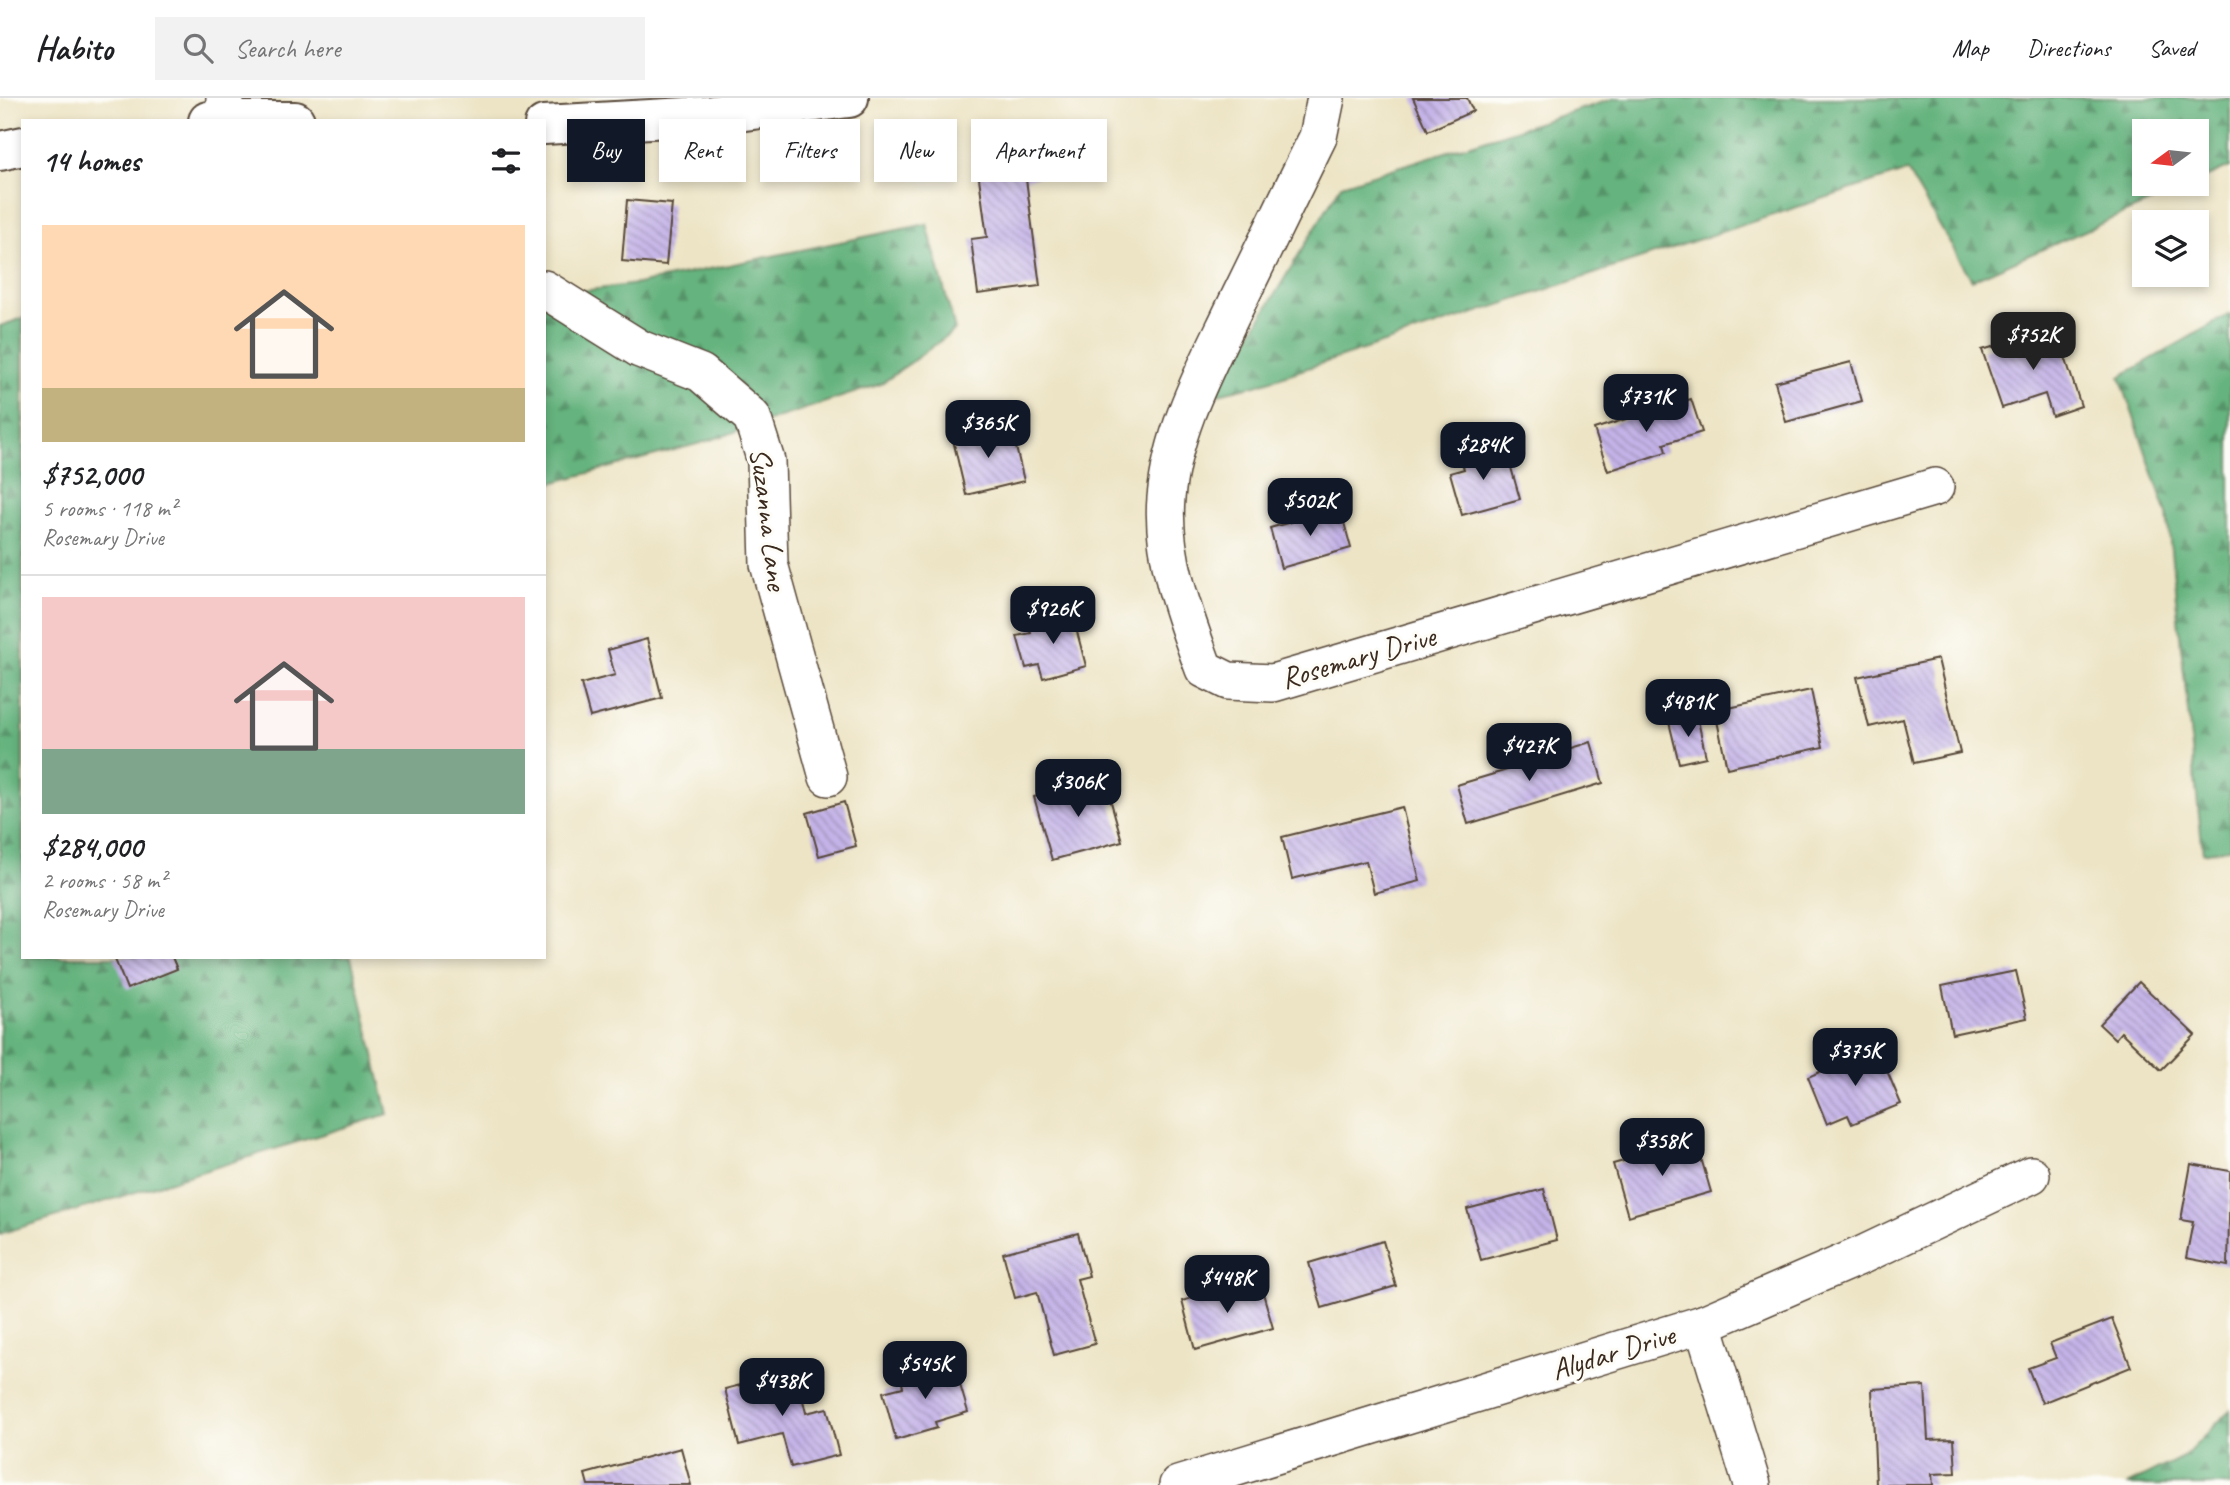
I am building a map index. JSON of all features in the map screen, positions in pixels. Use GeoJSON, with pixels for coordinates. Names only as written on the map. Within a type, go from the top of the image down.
{"type":"FeatureCollection","features":[{"type":"Feature","properties":{"kind":"street"},"geometry":{"type":"LineString","coordinates":[[546,125],[704,116],[849,98]]}},
{"type":"Feature","properties":{"kind":"street","name":"Rosemary Drive"},"geometry":{"type":"LineString","coordinates":[[1326,98],[1318,137],[1186,408],[1174,459],[1166,499],[1168,544],[1189,629],[1204,669],[1228,681],[1273,683],[1935,487]]}},
{"type":"Feature","properties":{"kind":"street"},"geometry":{"type":"LineString","coordinates":[[219,113],[277,119]]}},
{"type":"Feature","properties":{"kind":"street"},"geometry":{"type":"LineString","coordinates":[[0,151],[21,146]]}},
{"type":"Feature","properties":{"kind":"street","name":"Suzanna Lane"},"geometry":{"type":"LineString","coordinates":[[546,290],[640,349],[701,373],[752,417],[766,461],[769,564],[828,777]]}},
{"type":"Feature","properties":{"kind":"street","name":"Alydar Drive"},"geometry":{"type":"LineString","coordinates":[[1178,1485],[1703,1324],[1862,1255],[2031,1175]]}},
{"type":"Feature","properties":{"kind":"street"},"geometry":{"type":"LineString","coordinates":[[1703,1324],[1752,1485]]}},
{"type":"Feature","properties":{"kind":"green space"},"geometry":{"type":"Polygon","coordinates":[[[1616,98],[2230,98],[2230,167],[2209,176],[2209,119],[2132,119],[2132,196],[2164,196],[1972,280],[1907,171],[1256,385],[1214,395],[1341,185],[1616,98]]]}},
{"type":"Feature","properties":{"kind":"green space"},"geometry":{"type":"Polygon","coordinates":[[[927,224],[955,330],[881,384],[701,443],[546,484],[546,296],[637,284],[927,224]]]}},
{"type":"Feature","properties":{"kind":"green space"},"geometry":{"type":"Polygon","coordinates":[[[2230,314],[2230,848],[2203,853],[2167,514],[2120,377],[2230,314]]]}},
{"type":"Feature","properties":{"kind":"green space"},"geometry":{"type":"Polygon","coordinates":[[[21,319],[21,959],[351,959],[388,1114],[0,1234],[0,326],[21,319]]]}},
{"type":"Feature","properties":{"kind":"green space"},"geometry":{"type":"Polygon","coordinates":[[[2230,1410],[2230,1485],[2127,1485],[2185,1456],[2230,1410]]]}},
{"type":"Feature","properties":{"kind":"building"},"geometry":{"type":"Polygon","coordinates":[[[1413,98],[1467,98],[1473,111],[1428,131],[1413,98]]]}},
{"type":"Feature","properties":{"kind":"building"},"geometry":{"type":"Polygon","coordinates":[[[980,182],[1026,182],[1040,286],[978,294],[971,239],[987,237],[980,182]]]}},
{"type":"Feature","properties":{"kind":"building"},"geometry":{"type":"Polygon","coordinates":[[[627,200],[672,204],[666,265],[622,261],[627,200]]]}},
{"type":"Feature","properties":{"kind":"building"},"geometry":{"type":"Polygon","coordinates":[[[2056,329],[2081,406],[2052,416],[2045,394],[2002,408],[1982,350],[2056,329]]]}},
{"type":"Feature","properties":{"kind":"building"},"geometry":{"type":"Polygon","coordinates":[[[1851,362],[1862,401],[1786,422],[1775,382],[1851,362]]]}},
{"type":"Feature","properties":{"kind":"building"},"geometry":{"type":"Polygon","coordinates":[[[1691,399],[1702,432],[1664,444],[1666,452],[1608,471],[1594,429],[1691,399]]]}},
{"type":"Feature","properties":{"kind":"building"},"geometry":{"type":"Polygon","coordinates":[[[1011,426],[1024,481],[966,495],[953,440],[1011,426]]]}},
{"type":"Feature","properties":{"kind":"building"},"geometry":{"type":"Polygon","coordinates":[[[1485,447],[1489,463],[1508,457],[1520,499],[1462,515],[1450,473],[1464,469],[1459,454],[1485,447]]]}},
{"type":"Feature","properties":{"kind":"building"},"geometry":{"type":"Polygon","coordinates":[[[1340,508],[1351,548],[1281,568],[1270,528],[1340,508]]]}},
{"type":"Feature","properties":{"kind":"building"},"geometry":{"type":"Polygon","coordinates":[[[1072,613],[1086,666],[1043,678],[1039,665],[1026,668],[1017,636],[1031,633],[1029,625],[1072,613]]]}},
{"type":"Feature","properties":{"kind":"building"},"geometry":{"type":"Polygon","coordinates":[[[647,639],[662,698],[590,717],[581,684],[615,675],[608,650],[647,639]]]}},
{"type":"Feature","properties":{"kind":"building"},"geometry":{"type":"Polygon","coordinates":[[[1938,659],[1960,753],[1914,763],[1903,719],[1869,727],[1857,677],[1938,659]]]}},
{"type":"Feature","properties":{"kind":"building"},"geometry":{"type":"Polygon","coordinates":[[[1811,690],[1823,747],[1727,768],[1715,711],[1811,690]]]}},
{"type":"Feature","properties":{"kind":"building"},"geometry":{"type":"Polygon","coordinates":[[[1697,716],[1706,757],[1679,763],[1669,722],[1697,716]]]}},
{"type":"Feature","properties":{"kind":"building"},"geometry":{"type":"Polygon","coordinates":[[[1591,742],[1603,783],[1468,824],[1457,785],[1507,770],[1502,757],[1526,750],[1531,768],[1556,761],[1554,753],[1591,742]]]}},
{"type":"Feature","properties":{"kind":"building"},"geometry":{"type":"Polygon","coordinates":[[[1104,777],[1122,841],[1052,860],[1034,797],[1104,777]]]}},
{"type":"Feature","properties":{"kind":"building"},"geometry":{"type":"Polygon","coordinates":[[[844,802],[856,846],[819,856],[807,813],[844,802]]]}},
{"type":"Feature","properties":{"kind":"building"},"geometry":{"type":"Polygon","coordinates":[[[1402,807],[1420,881],[1374,893],[1366,861],[1292,879],[1282,837],[1402,807]]]}},
{"type":"Feature","properties":{"kind":"building"},"geometry":{"type":"Polygon","coordinates":[[[115,959],[173,959],[177,969],[127,989],[115,959]]]}},
{"type":"Feature","properties":{"kind":"building"},"geometry":{"type":"Polygon","coordinates":[[[2016,971],[2027,1018],[1952,1034],[1942,986],[2016,971]]]}},
{"type":"Feature","properties":{"kind":"building"},"geometry":{"type":"Polygon","coordinates":[[[2139,982],[2195,1035],[2161,1070],[2121,1032],[2115,1039],[2099,1024],[2139,982]]]}},
{"type":"Feature","properties":{"kind":"building"},"geometry":{"type":"Polygon","coordinates":[[[1877,1047],[1901,1104],[1852,1124],[1848,1115],[1827,1124],[1808,1077],[1877,1047]]]}},
{"type":"Feature","properties":{"kind":"building"},"geometry":{"type":"Polygon","coordinates":[[[1696,1141],[1711,1192],[1628,1216],[1613,1164],[1696,1141]]]}},
{"type":"Feature","properties":{"kind":"building"},"geometry":{"type":"Polygon","coordinates":[[[2191,1164],[2230,1171],[2228,1266],[2186,1258],[2193,1222],[2181,1220],[2191,1164]]]}},
{"type":"Feature","properties":{"kind":"building"},"geometry":{"type":"Polygon","coordinates":[[[1544,1189],[1557,1240],[1481,1260],[1467,1209],[1544,1189]]]}},
{"type":"Feature","properties":{"kind":"building"},"geometry":{"type":"Polygon","coordinates":[[[1078,1233],[1089,1276],[1077,1279],[1095,1344],[1054,1355],[1037,1292],[1015,1298],[1003,1253],[1078,1233]]]}},
{"type":"Feature","properties":{"kind":"building"},"geometry":{"type":"Polygon","coordinates":[[[1383,1241],[1396,1286],[1322,1308],[1309,1263],[1383,1241]]]}},
{"type":"Feature","properties":{"kind":"building"},"geometry":{"type":"Polygon","coordinates":[[[1259,1279],[1273,1328],[1195,1350],[1182,1301],[1259,1279]]]}},
{"type":"Feature","properties":{"kind":"building"},"geometry":{"type":"Polygon","coordinates":[[[2112,1319],[2131,1367],[2042,1403],[2028,1368],[2056,1358],[2050,1343],[2112,1319]]]}},
{"type":"Feature","properties":{"kind":"building"},"geometry":{"type":"Polygon","coordinates":[[[954,1364],[968,1412],[935,1422],[937,1428],[896,1440],[883,1392],[903,1387],[901,1379],[954,1364]]]}},
{"type":"Feature","properties":{"kind":"building"},"geometry":{"type":"Polygon","coordinates":[[[796,1371],[806,1413],[827,1408],[839,1455],[791,1467],[782,1434],[739,1445],[725,1389],[796,1371]]]}},
{"type":"Feature","properties":{"kind":"building"},"geometry":{"type":"Polygon","coordinates":[[[1925,1386],[1928,1440],[1954,1439],[1956,1473],[1932,1474],[1933,1485],[1876,1485],[1872,1389],[1925,1386]]]}},
{"type":"Feature","properties":{"kind":"building"},"geometry":{"type":"Polygon","coordinates":[[[681,1448],[691,1485],[588,1485],[585,1474],[681,1448]]]}}]}
